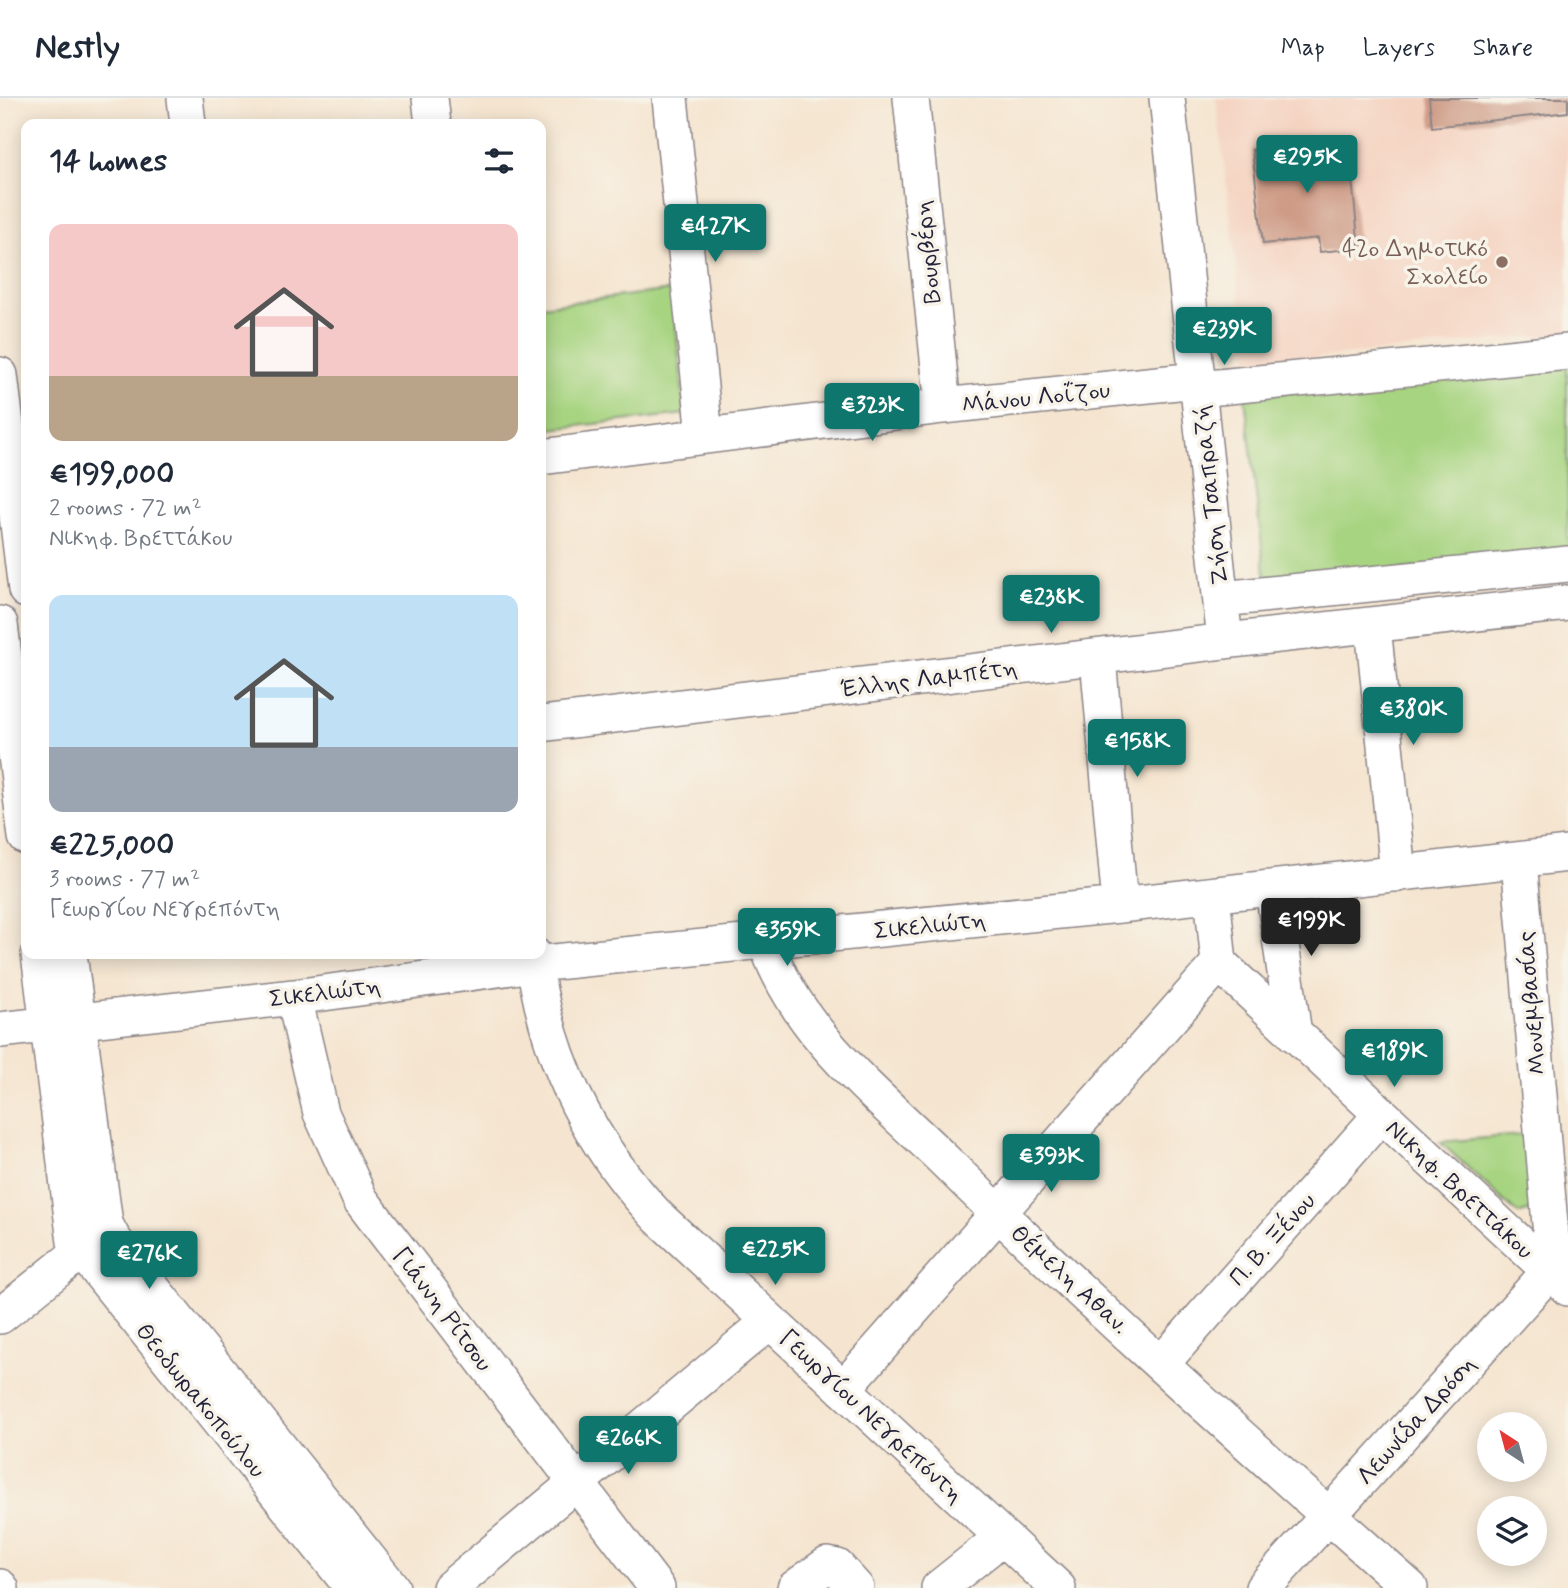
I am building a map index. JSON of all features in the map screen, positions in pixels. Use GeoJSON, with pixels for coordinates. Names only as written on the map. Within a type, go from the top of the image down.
{"type":"FeatureCollection","features":[{"type":"Feature","properties":{"kind":"street"},"geometry":{"type":"LineString","coordinates":[[185,98],[187,119]]}},
{"type":"Feature","properties":{"kind":"street"},"geometry":{"type":"LineString","coordinates":[[430,98],[432,119]]}},
{"type":"Feature","properties":{"kind":"street"},"geometry":{"type":"LineString","coordinates":[[670,98],[705,435]]}},
{"type":"Feature","properties":{"kind":"street","name":"Βουρβέρη"},"geometry":{"type":"LineString","coordinates":[[911,98],[943,406]]}},
{"type":"Feature","properties":{"kind":"street","name":"Ζήση Τσαπραζή"},"geometry":{"type":"LineString","coordinates":[[1167,98],[1225,641]]}},
{"type":"Feature","properties":{"kind":"street","name":"Μάνου Λοΐζου"},"geometry":{"type":"LineString","coordinates":[[546,456],[943,406],[1568,352]]}},
{"type":"Feature","properties":{"kind":"street"},"geometry":{"type":"LineString","coordinates":[[0,374],[21,558]]}},
{"type":"Feature","properties":{"kind":"street"},"geometry":{"type":"LineString","coordinates":[[1221,599],[1568,564]]}},
{"type":"Feature","properties":{"kind":"street","name":"Έλλης Λαμπέτη"},"geometry":{"type":"LineString","coordinates":[[546,723],[1225,641],[1568,603]]}},
{"type":"Feature","properties":{"kind":"street"},"geometry":{"type":"LineString","coordinates":[[0,624],[15,784],[21,813]]}},
{"type":"Feature","properties":{"kind":"street"},"geometry":{"type":"LineString","coordinates":[[1373,626],[1398,874]]}},
{"type":"Feature","properties":{"kind":"street"},"geometry":{"type":"LineString","coordinates":[[1098,658],[1120,905]]}},
{"type":"Feature","properties":{"kind":"street","name":"Σικελιώτη"},"geometry":{"type":"LineString","coordinates":[[546,958],[766,942],[1568,854]]}},
{"type":"Feature","properties":{"kind":"street","name":"Μονεμβασίας"},"geometry":{"type":"LineString","coordinates":[[1519,860],[1551,1236],[1562,1270]]}},
{"type":"Feature","properties":{"kind":"street"},"geometry":{"type":"LineString","coordinates":[[1273,888],[1294,1034]]}},
{"type":"Feature","properties":{"kind":"street"},"geometry":{"type":"LineString","coordinates":[[844,1389],[1219,963],[1212,895]]}},
{"type":"Feature","properties":{"kind":"street","name":"Θέμελη Αθαν."},"geometry":{"type":"LineString","coordinates":[[766,942],[787,992],[814,1030],[997,1213],[1410,1588]]}},
{"type":"Feature","properties":{"kind":"street","name":"Θεοδωρακοπούλου"},"geometry":{"type":"LineString","coordinates":[[41,959],[62,1023],[72,1233],[81,1251],[353,1588]]}},
{"type":"Feature","properties":{"kind":"street"},"geometry":{"type":"LineString","coordinates":[[68,959],[62,1023],[101,1209],[113,1239],[392,1588]]}},
{"type":"Feature","properties":{"kind":"street","name":"Σικελιώτη"},"geometry":{"type":"LineString","coordinates":[[0,1030],[294,997],[533,959]]}},
{"type":"Feature","properties":{"kind":"street","name":"Γεωργίου Νεγρεπόντη"},"geometry":{"type":"LineString","coordinates":[[533,959],[558,1062],[575,1102],[599,1144],[659,1219],[1058,1588]]}},
{"type":"Feature","properties":{"kind":"street","name":"Νικηφ. Βρεττάκου"},"geometry":{"type":"LineString","coordinates":[[1219,963],[1381,1115],[1562,1270]]}},
{"type":"Feature","properties":{"kind":"street","name":"Γιάννη Ρίτσου"},"geometry":{"type":"LineString","coordinates":[[294,997],[321,1113],[360,1199],[657,1588]]}},
{"type":"Feature","properties":{"kind":"street","name":"Π. Β. Ξένου"},"geometry":{"type":"LineString","coordinates":[[1162,1363],[1381,1115]]}},
{"type":"Feature","properties":{"kind":"street"},"geometry":{"type":"LineString","coordinates":[[0,1315],[81,1251]]}},
{"type":"Feature","properties":{"kind":"street","name":"Λεωνίδα Δρόση"},"geometry":{"type":"LineString","coordinates":[[1263,1588],[1562,1270]]}},
{"type":"Feature","properties":{"kind":"street"},"geometry":{"type":"LineString","coordinates":[[450,1588],[770,1321]]}},
{"type":"Feature","properties":{"kind":"street"},"geometry":{"type":"LineString","coordinates":[[939,1588],[1003,1537]]}},
{"type":"Feature","properties":{"kind":"street"},"geometry":{"type":"LineString","coordinates":[[795,1588],[827,1565],[837,1567],[856,1588]]}},
{"type":"Feature","properties":{"kind":"shaded area"},"geometry":{"type":"Polygon","coordinates":[[[1216,98],[1568,98],[1568,333],[1248,364],[1216,98]]]}},
{"type":"Feature","properties":{"kind":"green space"},"geometry":{"type":"Polygon","coordinates":[[[672,290],[685,414],[546,429],[546,305],[672,290]]]}},
{"type":"Feature","properties":{"kind":"green space"},"geometry":{"type":"Polygon","coordinates":[[[1567,366],[1568,553],[1266,583],[1245,397],[1567,366]]]}},
{"type":"Feature","properties":{"kind":"green space"},"geometry":{"type":"Polygon","coordinates":[[[1531,1134],[1537,1208],[1518,1214],[1440,1142],[1531,1134]]]}},
{"type":"Feature","properties":{"kind":"building"},"geometry":{"type":"Polygon","coordinates":[[[1429,98],[1568,98],[1568,112],[1432,127],[1429,98]]]}},
{"type":"Feature","properties":{"kind":"building"},"geometry":{"type":"Polygon","coordinates":[[[1348,140],[1359,248],[1320,252],[1318,238],[1263,244],[1252,150],[1294,145],[1296,164],[1304,163],[1302,145],[1348,140]]]}},
{"type":"Feature","properties":{"kind":"place","name":"42ο Δημοτικό Σχολείο"},"geometry":{"type":"Point","coordinates":[1502,262]}}]}
